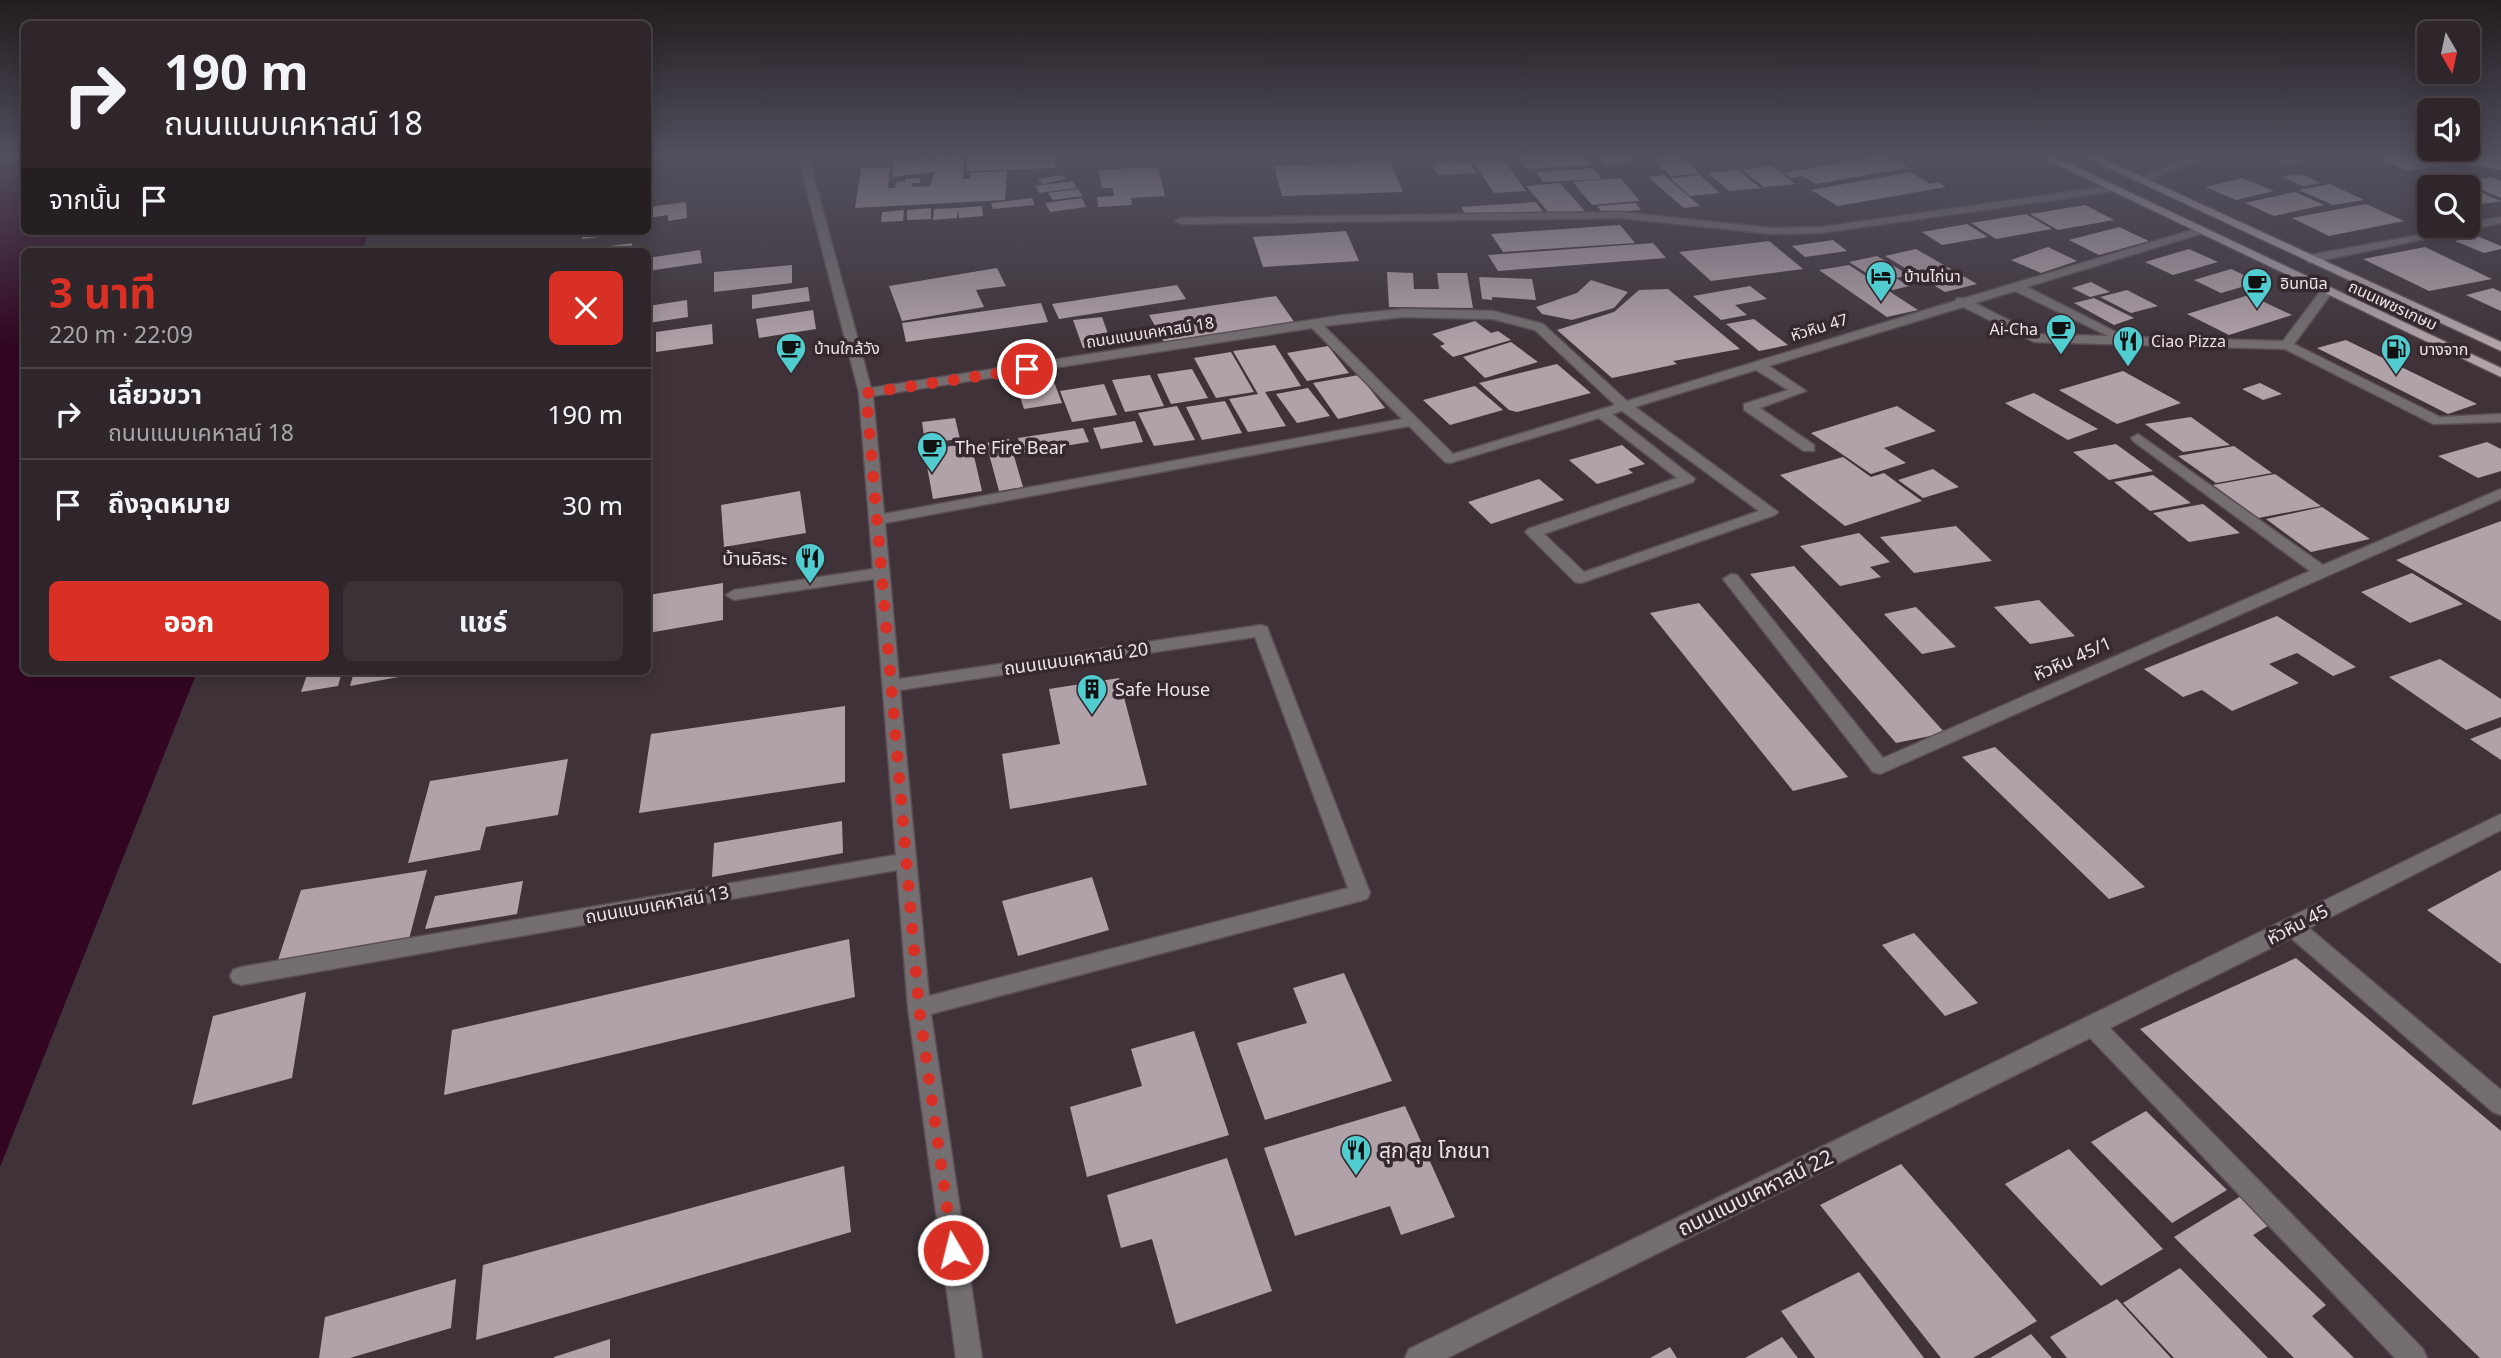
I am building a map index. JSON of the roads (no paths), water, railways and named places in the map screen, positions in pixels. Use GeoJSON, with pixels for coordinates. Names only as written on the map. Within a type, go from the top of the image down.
{"type":"FeatureCollection","features":[{"type":"Feature","properties":{"kind":"main road","name":"ถนนเพชรเกษม"},"geometry":{"type":"LineString","coordinates":[[2175,219],[2501,373]]}},
{"type":"Feature","properties":{"kind":"main road","name":"ถนนเพชรเกษม"},"geometry":{"type":"LineString","coordinates":[[2223,219],[2501,347]]}},
{"type":"Feature","properties":{"kind":"street"},"geometry":{"type":"LineString","coordinates":[[820,219],[866,393],[919,1008],[969,1358]]}},
{"type":"Feature","properties":{"kind":"street"},"geometry":{"type":"LineString","coordinates":[[1181,221],[1300,219]]}},
{"type":"Feature","properties":{"kind":"street"},"geometry":{"type":"LineString","coordinates":[[1662,219],[1772,231],[1821,230],[1896,219]]}},
{"type":"Feature","properties":{"kind":"street"},"geometry":{"type":"LineString","coordinates":[[2310,260],[2501,220]]}},
{"type":"Feature","properties":{"kind":"street","name":"หัวหิน 47"},"geometry":{"type":"LineString","coordinates":[[1413,421],[1450,459],[1961,301],[2199,231]]}},
{"type":"Feature","properties":{"kind":"street"},"geometry":{"type":"LineString","coordinates":[[2015,285],[2126,341]]}},
{"type":"Feature","properties":{"kind":"street"},"geometry":{"type":"LineString","coordinates":[[2287,345],[2327,291]]}},
{"type":"Feature","properties":{"kind":"street"},"geometry":{"type":"LineString","coordinates":[[1961,301],[2034,338],[2287,345],[2438,421],[2501,418]]}},
{"type":"Feature","properties":{"kind":"street","name":"ถนนแนบเคหาสน์ 18"},"geometry":{"type":"LineString","coordinates":[[866,393],[1403,313],[1493,316],[1539,327],[1623,405],[1770,512],[1581,578],[1533,532],[1688,479]]}},
{"type":"Feature","properties":{"kind":"street"},"geometry":{"type":"LineString","coordinates":[[1316,325],[1413,421]]}},
{"type":"Feature","properties":{"kind":"street"},"geometry":{"type":"LineString","coordinates":[[1756,364],[1799,391],[1749,407],[1809,447]]}},
{"type":"Feature","properties":{"kind":"street"},"geometry":{"type":"LineString","coordinates":[[1600,412],[1688,479],[1712,470]]}},
{"type":"Feature","properties":{"kind":"street"},"geometry":{"type":"LineString","coordinates":[[877,520],[1413,421]]}},
{"type":"Feature","properties":{"kind":"street"},"geometry":{"type":"LineString","coordinates":[[2138,438],[2320,571]]}},
{"type":"Feature","properties":{"kind":"street","name":"หัวหิน 45/1"},"geometry":{"type":"LineString","coordinates":[[1731,579],[1880,767],[2501,493]]}},
{"type":"Feature","properties":{"kind":"street"},"geometry":{"type":"LineString","coordinates":[[734,595],[881,573]]}},
{"type":"Feature","properties":{"kind":"street","name":"ถนนแนบเคหาสน์ 20"},"geometry":{"type":"LineString","coordinates":[[890,686],[1262,631],[1360,892],[919,1008]]}},
{"type":"Feature","properties":{"kind":"street","name":"หัวหิน 45"},"geometry":{"type":"LineString","coordinates":[[2092,1025],[2501,821]]}},
{"type":"Feature","properties":{"kind":"street","name":"ถนนแนบเคหาสน์ 13"},"geometry":{"type":"LineString","coordinates":[[241,976],[906,861]]}},
{"type":"Feature","properties":{"kind":"street"},"geometry":{"type":"LineString","coordinates":[[2293,927],[2501,1104]]}},
{"type":"Feature","properties":{"kind":"street"},"geometry":{"type":"LineString","coordinates":[[2092,1025],[2414,1358]]}},
{"type":"Feature","properties":{"kind":"street","name":"ถนนแนบเคหาสน์ 22"},"geometry":{"type":"LineString","coordinates":[[1418,1358],[2092,1025]]}},
{"type":"Feature","properties":{"kind":"place","name":"บ้านไก่นา"},"geometry":{"type":"Point","coordinates":[1881,303]}},
{"type":"Feature","properties":{"kind":"place","name":"อินทนิล"},"geometry":{"type":"Point","coordinates":[2257,310]}},
{"type":"Feature","properties":{"kind":"place","name":"Ai-Cha"},"geometry":{"type":"Point","coordinates":[2061,356]}},
{"type":"Feature","properties":{"kind":"place","name":"Ciao Pizza"},"geometry":{"type":"Point","coordinates":[2128,368]}},
{"type":"Feature","properties":{"kind":"place","name":"บ้านใกล้วัง"},"geometry":{"type":"Point","coordinates":[791,375]}},
{"type":"Feature","properties":{"kind":"place","name":"บางจาก"},"geometry":{"type":"Point","coordinates":[2396,376]}},
{"type":"Feature","properties":{"kind":"place","name":"The Fire Bear"},"geometry":{"type":"Point","coordinates":[932,474]}},
{"type":"Feature","properties":{"kind":"place","name":"บ้านอิสระ"},"geometry":{"type":"Point","coordinates":[810,585]}},
{"type":"Feature","properties":{"kind":"place","name":"Safe House"},"geometry":{"type":"Point","coordinates":[1092,716]}},
{"type":"Feature","properties":{"kind":"place","name":"สุก สุข โภชนา"},"geometry":{"type":"Point","coordinates":[1356,1177]}}]}
